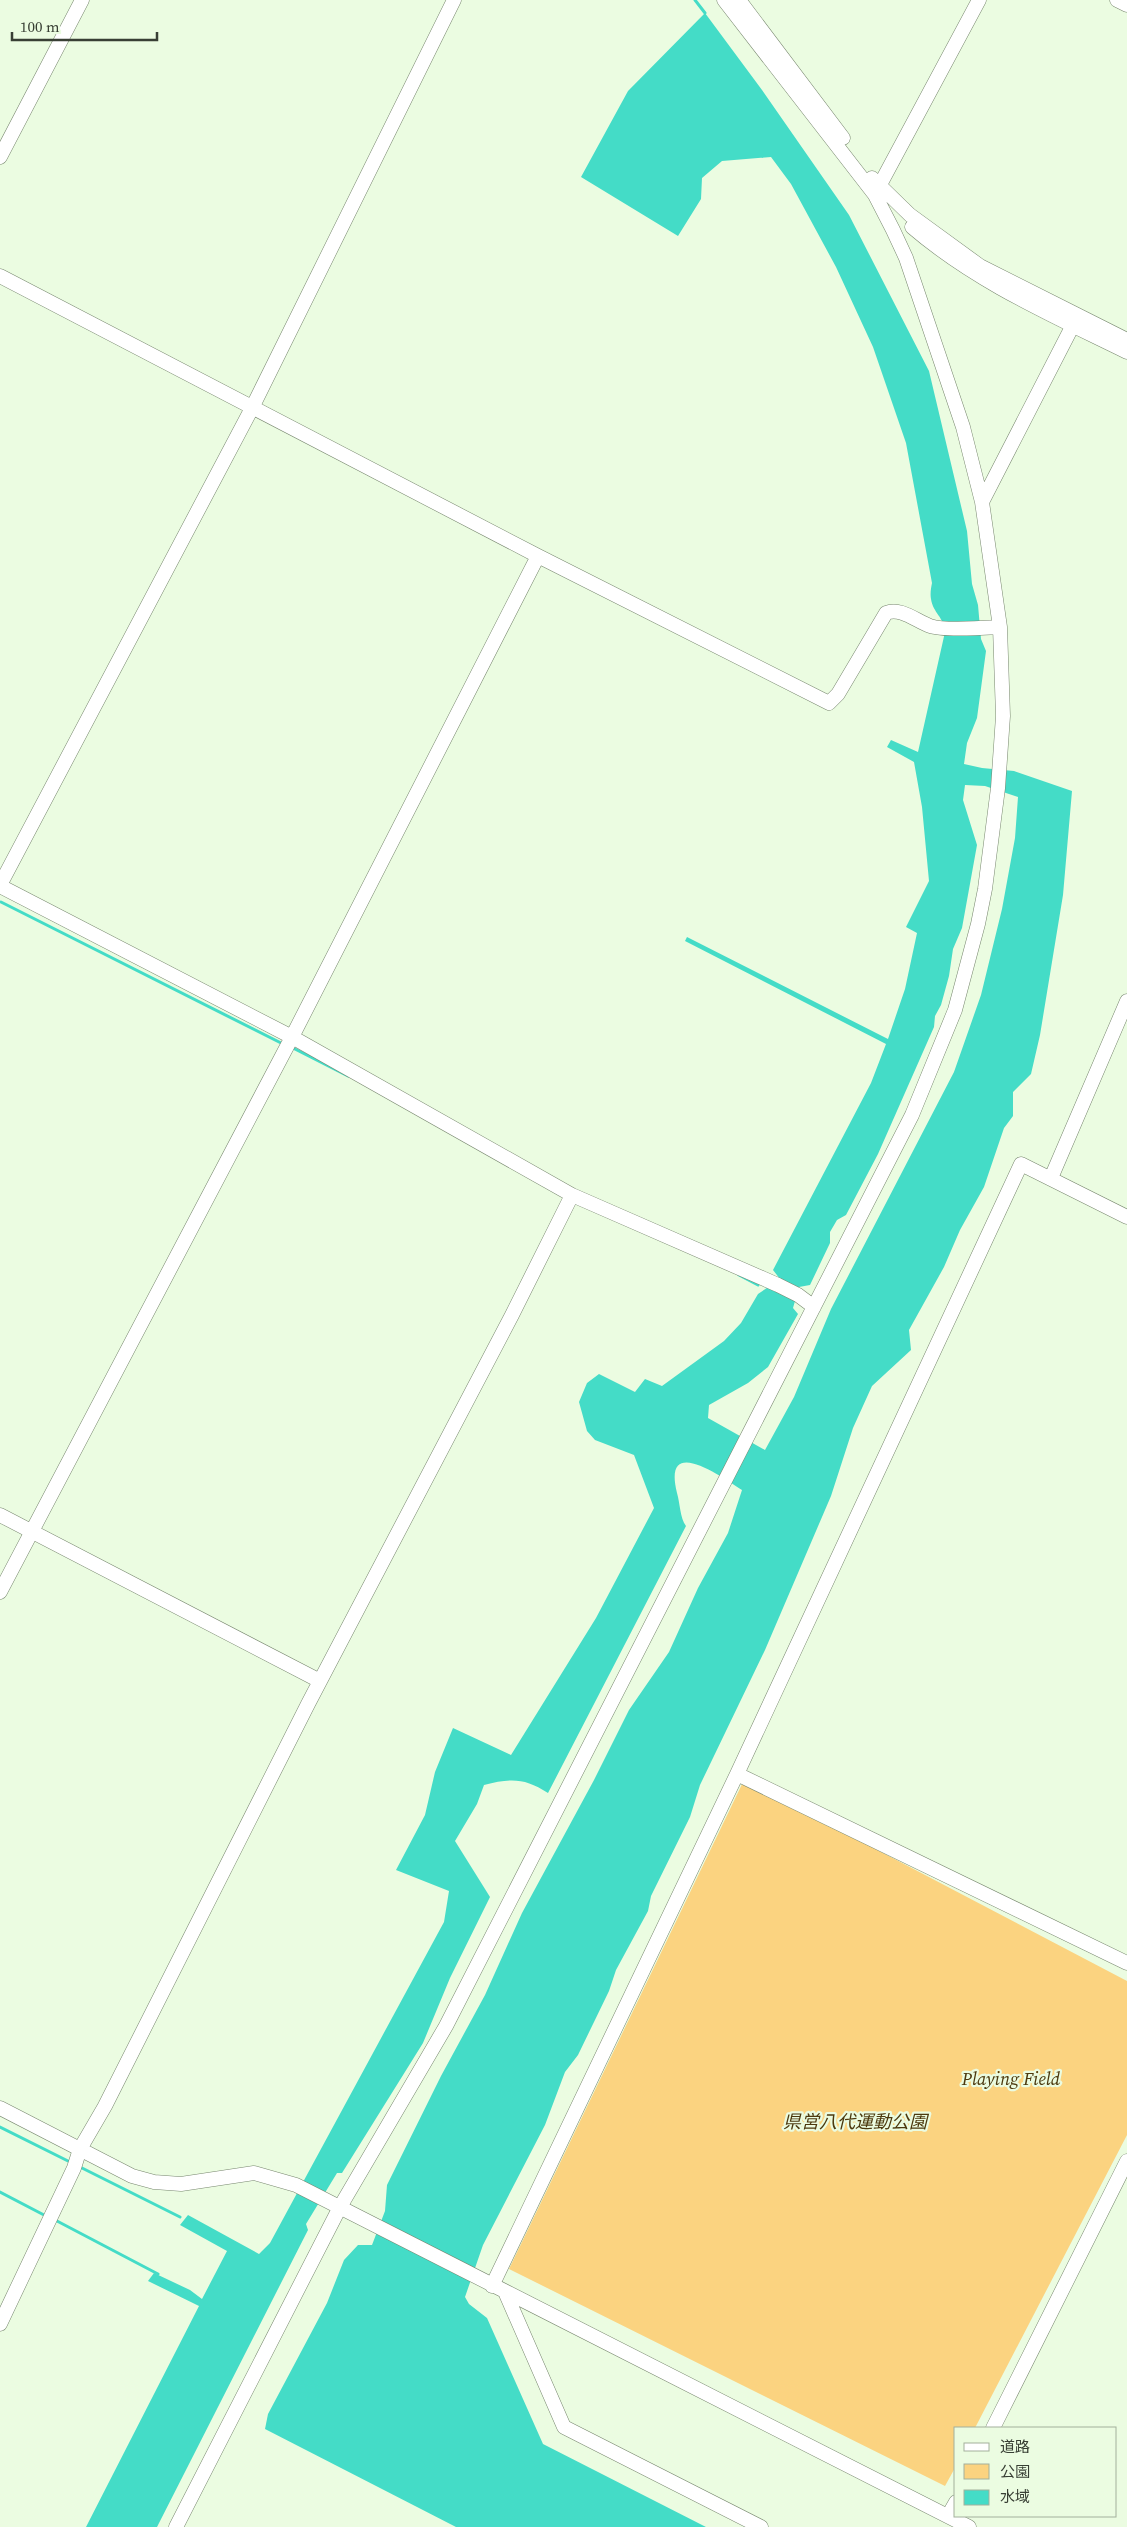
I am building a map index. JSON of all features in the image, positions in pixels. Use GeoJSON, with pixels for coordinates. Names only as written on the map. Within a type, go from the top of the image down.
{"type":"FeatureCollection","features":[{"type":"Feature","properties":{"kind":"street"},"geometry":{"type":"LineString","coordinates":[[0,157],[82,0]]}},
{"type":"Feature","properties":{"kind":"street"},"geometry":{"type":"LineString","coordinates":[[454,0],[252,408],[0,886],[572,1195],[778,1285],[798,1295],[814,1307]]}},
{"type":"Feature","properties":{"kind":"street"},"geometry":{"type":"LineString","coordinates":[[724,0],[877,191],[931,243],[985,281],[1127,352]]}},
{"type":"Feature","properties":{"kind":"street"},"geometry":{"type":"LineString","coordinates":[[176,2527],[340,2207],[446,2026],[912,1115],[955,1010],[978,924],[985,888],[998,788],[1002,716],[982,502],[963,428],[906,258],[877,191],[739,0]]}},
{"type":"Feature","properties":{"kind":"street"},"geometry":{"type":"LineString","coordinates":[[877,191],[979,0]]}},
{"type":"Feature","properties":{"kind":"street"},"geometry":{"type":"LineString","coordinates":[[1117,0],[1127,5]]}},
{"type":"Feature","properties":{"kind":"street"},"geometry":{"type":"LineString","coordinates":[[877,191],[980,266],[1127,340]]}},
{"type":"Feature","properties":{"kind":"street"},"geometry":{"type":"LineString","coordinates":[[0,276],[538,556],[829,703],[838,694],[886,613],[892,611],[901,613],[931,626],[993,627]]}},
{"type":"Feature","properties":{"kind":"street"},"geometry":{"type":"LineString","coordinates":[[982,502],[1073,325]]}},
{"type":"Feature","properties":{"kind":"street"},"geometry":{"type":"LineString","coordinates":[[0,1592],[288,1042],[538,556]]}},
{"type":"Feature","properties":{"kind":"street"},"geometry":{"type":"LineString","coordinates":[[1051,1178],[1127,1001]]}},
{"type":"Feature","properties":{"kind":"street"},"geometry":{"type":"LineString","coordinates":[[492,2286],[736,1774],[1021,1164],[1127,1217]]}},
{"type":"Feature","properties":{"kind":"street"},"geometry":{"type":"LineString","coordinates":[[0,2324],[74,2168],[80,2149],[106,2106],[320,1681],[512,1315],[572,1195]]}},
{"type":"Feature","properties":{"kind":"street"},"geometry":{"type":"LineString","coordinates":[[0,1515],[320,1681]]}},
{"type":"Feature","properties":{"kind":"street"},"geometry":{"type":"LineString","coordinates":[[736,1774],[1127,1963]]}},
{"type":"Feature","properties":{"kind":"street"},"geometry":{"type":"LineString","coordinates":[[0,2108],[132,2176],[154,2182],[182,2184],[254,2173],[296,2185],[506,2294],[969,2527]]}},
{"type":"Feature","properties":{"kind":"street"},"geometry":{"type":"LineString","coordinates":[[993,2427],[1127,2160]]}},
{"type":"Feature","properties":{"kind":"street"},"geometry":{"type":"LineString","coordinates":[[506,2294],[564,2427],[761,2527]]}},
{"type":"Feature","properties":{"kind":"street"},"geometry":{"type":"LineString","coordinates":[[948,2516],[954,2506]]}},
{"type":"Feature","properties":{"kind":"green space","name":"県営八代運動公園"},"geometry":{"type":"Polygon","coordinates":[[[744,1780],[1127,1981],[1127,2135],[976,2427],[954,2427],[954,2470],[945,2486],[509,2269],[744,1780]]]}},
{"type":"Feature","properties":{"kind":"water"},"geometry":{"type":"Polygon","coordinates":[[[705,13],[762,90],[849,215],[929,371],[967,531],[972,584],[978,605],[981,639],[986,651],[977,718],[967,743],[964,764],[1014,771],[1072,791],[1063,895],[1040,1035],[1031,1074],[1013,1092],[1013,1116],[1004,1128],[984,1187],[960,1230],[944,1267],[909,1330],[911,1350],[872,1386],[853,1428],[831,1496],[765,1650],[700,1785],[690,1817],[651,1896],[648,1911],[616,1970],[609,1991],[578,2055],[565,2072],[545,2125],[483,2245],[465,2297],[469,2304],[487,2318],[543,2444],[706,2527],[456,2527],[265,2429],[268,2414],[327,2303],[344,2260],[358,2245],[372,2245],[385,2211],[387,2185],[441,2076],[485,1995],[522,1913],[594,1780],[629,1710],[669,1652],[698,1588],[728,1533],[742,1490],[709,1470],[686,1463],[678,1466],[675,1475],[681,1515],[686,1526],[548,1793],[532,1784],[510,1780],[484,1785],[477,1804],[455,1841],[490,1897],[450,1978],[423,2043],[342,2173],[337,2173],[306,2224],[308,2230],[157,2527],[86,2527],[199,2306],[148,2281],[154,2273],[190,2290],[202,2299],[227,2251],[180,2225],[188,2215],[259,2254],[270,2243],[444,1922],[449,1891],[396,1870],[425,1815],[435,1772],[453,1728],[511,1755],[596,1618],[654,1508],[634,1455],[595,1440],[587,1431],[579,1402],[587,1383],[599,1374],[635,1392],[645,1379],[662,1386],[724,1341],[741,1323],[758,1294],[780,1279],[773,1270],[871,1083],[886,1044],[685,941],[687,937],[888,1039],[905,989],[917,933],[906,927],[929,881],[922,807],[914,762],[887,747],[891,740],[918,752],[945,632],[943,622],[932,604],[932,583],[906,443],[873,347],[836,267],[791,184],[771,157],[722,161],[702,178],[701,199],[678,236],[581,177],[628,91],[705,13]],[[965,785],[963,800],[977,845],[962,928],[953,949],[949,976],[941,1005],[935,1016],[934,1027],[878,1154],[846,1215],[837,1220],[830,1232],[830,1243],[810,1285],[799,1287],[793,1308],[798,1314],[768,1367],[748,1383],[709,1405],[708,1418],[765,1450],[794,1397],[831,1309],[954,1072],[981,995],[1002,909],[1015,838],[1018,797],[985,786],[965,785]]]}},
{"type":"Feature","properties":{"kind":"waterway"},"geometry":{"type":"LineString","coordinates":[[695,0],[705,13]]}},
{"type":"Feature","properties":{"kind":"waterway"},"geometry":{"type":"LineString","coordinates":[[1,902],[285,1045]]}},
{"type":"Feature","properties":{"kind":"waterway"},"geometry":{"type":"LineString","coordinates":[[291,1047],[348,1076]]}},
{"type":"Feature","properties":{"kind":"waterway"},"geometry":{"type":"LineString","coordinates":[[739,1275],[758,1285]]}},
{"type":"Feature","properties":{"kind":"waterway"},"geometry":{"type":"LineString","coordinates":[[0,2127],[72,2163]]}},
{"type":"Feature","properties":{"kind":"waterway"},"geometry":{"type":"LineString","coordinates":[[78,2166],[180,2217]]}},
{"type":"Feature","properties":{"kind":"waterway"},"geometry":{"type":"LineString","coordinates":[[0,2192],[44,2215]]}},
{"type":"Feature","properties":{"kind":"waterway"},"geometry":{"type":"LineString","coordinates":[[57,2221],[158,2274]]}},
{"type":"Feature","properties":{"kind":"park label","name":"Playing Field"},"geometry":{"type":"Point","coordinates":[1011,2078]}}]}
